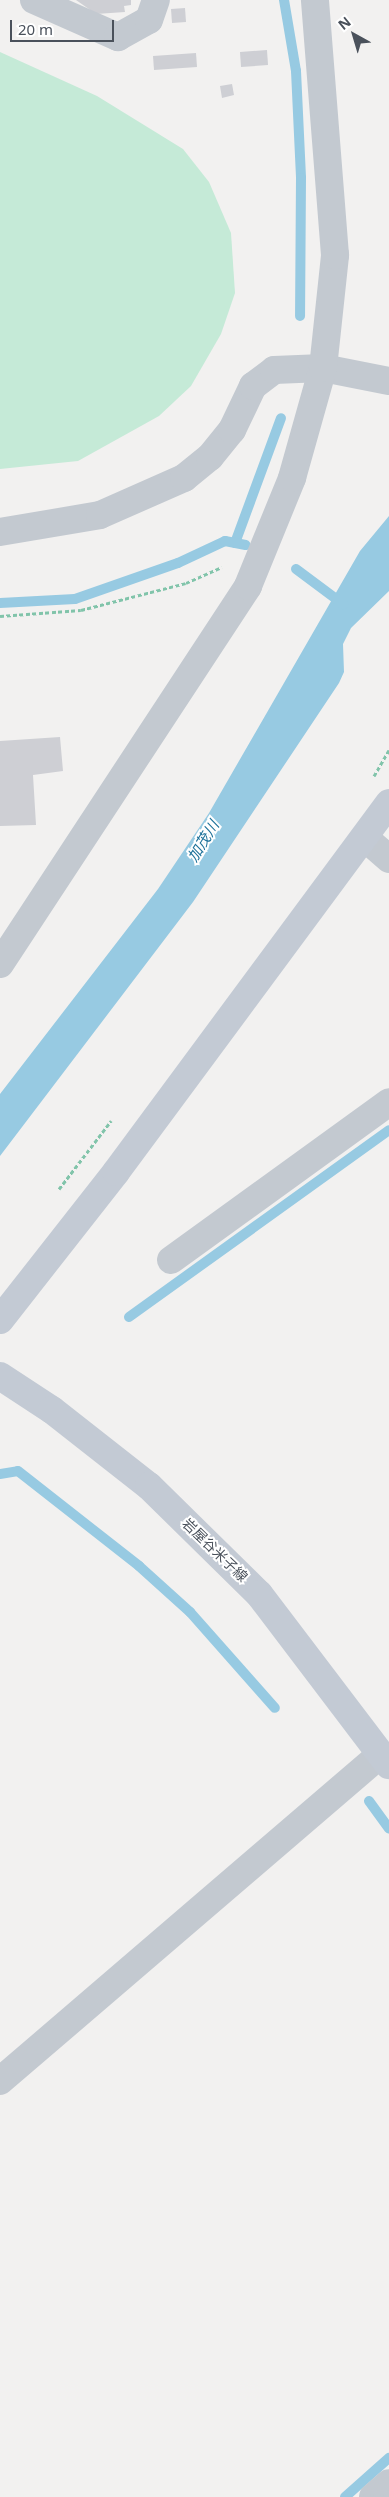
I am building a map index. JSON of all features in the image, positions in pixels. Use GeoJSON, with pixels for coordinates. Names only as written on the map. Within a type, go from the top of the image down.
{"type":"FeatureCollection","features":[{"type":"Feature","properties":{"kind":"street"},"geometry":{"type":"LineString","coordinates":[[34,0],[118,37],[149,20],[156,0]]}},
{"type":"Feature","properties":{"kind":"street"},"geometry":{"type":"LineString","coordinates":[[0,964],[252,576],[292,478],[323,368],[335,255],[315,0]]}},
{"type":"Feature","properties":{"kind":"street"},"geometry":{"type":"LineString","coordinates":[[0,532],[100,515],[164,490],[210,457],[232,430],[253,386],[274,370],[323,368],[389,381]]}},
{"type":"Feature","properties":{"kind":"street"},"geometry":{"type":"LineString","coordinates":[[0,1320],[366,838],[389,803]]}},
{"type":"Feature","properties":{"kind":"street"},"geometry":{"type":"LineString","coordinates":[[366,838],[389,859]]}},
{"type":"Feature","properties":{"kind":"street"},"geometry":{"type":"LineString","coordinates":[[171,1260],[389,1102]]}},
{"type":"Feature","properties":{"kind":"street","name":"岩屋谷米子線"},"geometry":{"type":"LineString","coordinates":[[0,1376],[52,1410],[149,1486],[259,1594],[385,1759]]}},
{"type":"Feature","properties":{"kind":"street"},"geometry":{"type":"LineString","coordinates":[[0,2081],[385,1759]]}},
{"type":"Feature","properties":{"kind":"street"},"geometry":{"type":"LineString","coordinates":[[373,2497],[389,2483]]}},
{"type":"Feature","properties":{"kind":"path"},"geometry":{"type":"LineString","coordinates":[[0,616],[81,610],[186,583],[228,564],[252,576]]}},
{"type":"Feature","properties":{"kind":"green space"},"geometry":{"type":"Polygon","coordinates":[[[0,52],[97,96],[183,149],[209,182],[231,233],[235,293],[221,334],[191,386],[159,416],[78,461],[0,469],[0,52]]]}},
{"type":"Feature","properties":{"kind":"water","name":"加茂川"},"geometry":{"type":"Polygon","coordinates":[[[389,516],[389,591],[351,628],[343,644],[344,672],[339,683],[193,902],[0,1156],[0,1094],[158,889],[209,813],[360,551],[389,516]]]}},
{"type":"Feature","properties":{"kind":"building"},"geometry":{"type":"Polygon","coordinates":[[[76,0],[131,0],[131,5],[124,6],[125,12],[96,14],[76,0]]]}},
{"type":"Feature","properties":{"kind":"building"},"geometry":{"type":"Polygon","coordinates":[[[185,8],[186,22],[172,23],[171,9],[185,8]]]}},
{"type":"Feature","properties":{"kind":"building"},"geometry":{"type":"Polygon","coordinates":[[[267,50],[268,65],[241,67],[240,52],[267,50]]]}},
{"type":"Feature","properties":{"kind":"building"},"geometry":{"type":"Polygon","coordinates":[[[196,53],[197,67],[154,70],[153,56],[196,53]]]}},
{"type":"Feature","properties":{"kind":"building"},"geometry":{"type":"Polygon","coordinates":[[[232,84],[234,95],[222,98],[220,86],[232,84]]]}},
{"type":"Feature","properties":{"kind":"building"},"geometry":{"type":"Polygon","coordinates":[[[60,737],[63,771],[33,775],[36,825],[0,826],[0,741],[60,737]]]}},
{"type":"Feature","properties":{"kind":"waterway"},"geometry":{"type":"LineString","coordinates":[[284,0],[296,71],[301,178],[300,316]]}},
{"type":"Feature","properties":{"kind":"waterway"},"geometry":{"type":"LineString","coordinates":[[235,543],[281,418]]}},
{"type":"Feature","properties":{"kind":"waterway"},"geometry":{"type":"LineString","coordinates":[[0,603],[75,599],[178,563],[225,541],[246,545]]}},
{"type":"Feature","properties":{"kind":"waterway"},"geometry":{"type":"LineString","coordinates":[[296,569],[343,604]]}},
{"type":"Feature","properties":{"kind":"waterway"},"geometry":{"type":"LineString","coordinates":[[129,1317],[389,1130]]}},
{"type":"Feature","properties":{"kind":"waterway"},"geometry":{"type":"LineString","coordinates":[[0,1474],[18,1471],[139,1566],[190,1612],[275,1708]]}},
{"type":"Feature","properties":{"kind":"waterway"},"geometry":{"type":"LineString","coordinates":[[369,1801],[389,1829]]}},
{"type":"Feature","properties":{"kind":"waterway"},"geometry":{"type":"LineString","coordinates":[[345,2497],[389,2458]]}}]}
